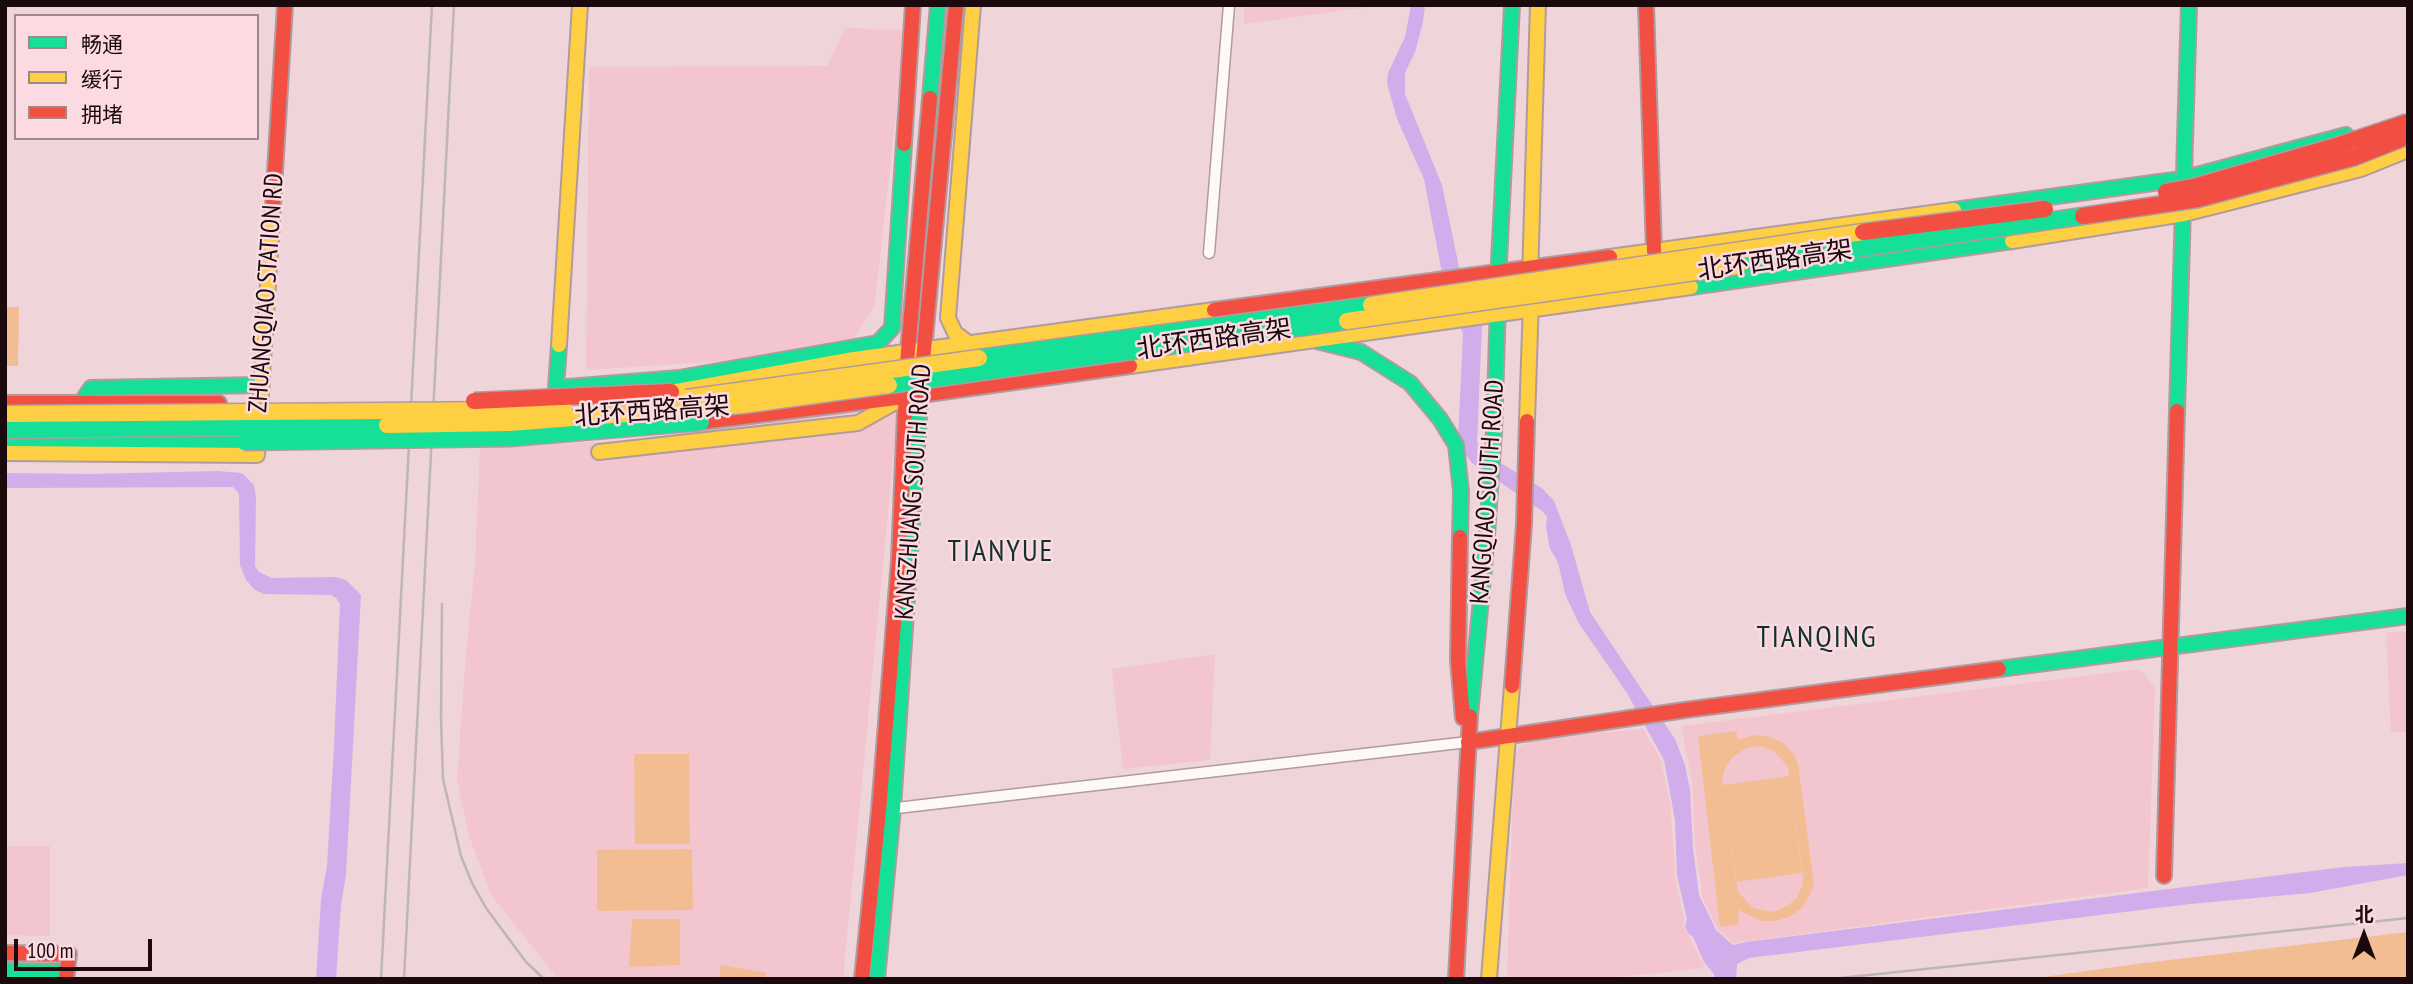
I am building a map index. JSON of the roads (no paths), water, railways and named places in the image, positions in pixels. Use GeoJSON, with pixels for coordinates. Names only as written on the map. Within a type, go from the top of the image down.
{"type":"FeatureCollection","features":[{"type":"Feature","properties":{"kind":"main road","name":"ZHUANGQIAO STATION RD"},"geometry":{"type":"LineString","coordinates":[[5,453],[257,455],[285,5]]}},
{"type":"Feature","properties":{"kind":"main road"},"geometry":{"type":"LineString","coordinates":[[580,5],[556,387],[679,378],[878,343],[892,328],[913,5]]}},
{"type":"Feature","properties":{"kind":"main road","name":"KANGZHUANG SOUTH ROAD"},"geometry":{"type":"LineString","coordinates":[[877,979],[899,560],[913,396],[938,5]]}},
{"type":"Feature","properties":{"kind":"main road","name":"KANGZHUANG SOUTH ROAD"},"geometry":{"type":"LineString","coordinates":[[915,352],[956,5]]}},
{"type":"Feature","properties":{"kind":"main road"},"geometry":{"type":"LineString","coordinates":[[971,345],[955,333],[948,318],[973,5]]}},
{"type":"Feature","properties":{"kind":"main road","name":"KANGQIAO SOUTH ROAD"},"geometry":{"type":"LineString","coordinates":[[1456,979],[1468,739],[1494,430],[1490,274],[1512,5]]}},
{"type":"Feature","properties":{"kind":"main road","name":"KANGQIAO SOUTH ROAD"},"geometry":{"type":"LineString","coordinates":[[1489,979],[1524,524],[1538,5]]}},
{"type":"Feature","properties":{"kind":"main road"},"geometry":{"type":"LineString","coordinates":[[1646,5],[1654,251]]}},
{"type":"Feature","properties":{"kind":"main road"},"geometry":{"type":"LineString","coordinates":[[2164,876],[2189,5]]}},
{"type":"Feature","properties":{"kind":"main road"},"geometry":{"type":"LineString","coordinates":[[5,403],[506,401],[671,392],[855,359],[2185,178],[2382,125],[2408,114]]}},
{"type":"Feature","properties":{"kind":"main road","name":"北环西路高架"},"geometry":{"type":"LineString","coordinates":[[5,414],[507,411],[653,402],[731,393],[1564,278],[1863,232],[2108,201],[2194,187],[2333,147],[2408,122]]}},
{"type":"Feature","properties":{"kind":"main road","name":"北环西路高架"},"geometry":{"type":"LineString","coordinates":[[5,430],[509,423],[743,405],[2198,199],[2355,157],[2408,136]]}},
{"type":"Feature","properties":{"kind":"main road"},"geometry":{"type":"LineString","coordinates":[[5,440],[244,442],[510,438],[701,422],[913,396],[2184,214],[2361,169],[2408,150]]}},
{"type":"Feature","properties":{"kind":"main road"},"geometry":{"type":"LineString","coordinates":[[892,328],[915,352]]}},
{"type":"Feature","properties":{"kind":"main road"},"geometry":{"type":"LineString","coordinates":[[1308,339],[1361,352],[1410,383],[1440,419],[1456,445],[1461,491],[1458,660],[1461,707],[1468,739],[2408,616]]}},
{"type":"Feature","properties":{"kind":"main road"},"geometry":{"type":"LineString","coordinates":[[81,403],[91,388],[261,385]]}},
{"type":"Feature","properties":{"kind":"main road"},"geometry":{"type":"LineString","coordinates":[[5,391],[81,403]]}},
{"type":"Feature","properties":{"kind":"main road"},"geometry":{"type":"LineString","coordinates":[[599,452],[858,423],[913,396]]}},
{"type":"Feature","properties":{"kind":"main road","name":"KANGZHUANG SOUTH ROAD"},"geometry":{"type":"LineString","coordinates":[[862,979],[886,810]]}},
{"type":"Feature","properties":{"kind":"main road"},"geometry":{"type":"LineString","coordinates":[[5,953],[69,954],[67,975],[5,971]]}},
{"type":"Feature","properties":{"kind":"main road"},"geometry":{"type":"LineString","coordinates":[[45,975],[49,954]]}},
{"type":"Feature","properties":{"kind":"street"},"geometry":{"type":"LineString","coordinates":[[1209,253],[1229,5]]}},
{"type":"Feature","properties":{"kind":"street"},"geometry":{"type":"LineString","coordinates":[[886,810],[1468,739]]}},
{"type":"Feature","properties":{"kind":"railway"},"geometry":{"type":"LineString","coordinates":[[381,979],[432,5]]}},
{"type":"Feature","properties":{"kind":"railway"},"geometry":{"type":"LineString","coordinates":[[404,979],[454,5]]}},
{"type":"Feature","properties":{"kind":"railway"},"geometry":{"type":"LineString","coordinates":[[442,604],[443,779],[461,856],[486,908],[526,962],[544,979]]}},
{"type":"Feature","properties":{"kind":"railway"},"geometry":{"type":"LineString","coordinates":[[1831,979],[2408,918]]}},
{"type":"Feature","properties":{"kind":"district","name":"TIANYUE"},"geometry":{"type":"Point","coordinates":[1001,552]}},
{"type":"Feature","properties":{"kind":"district","name":"TIANQING"},"geometry":{"type":"Point","coordinates":[1817,638]}}]}
